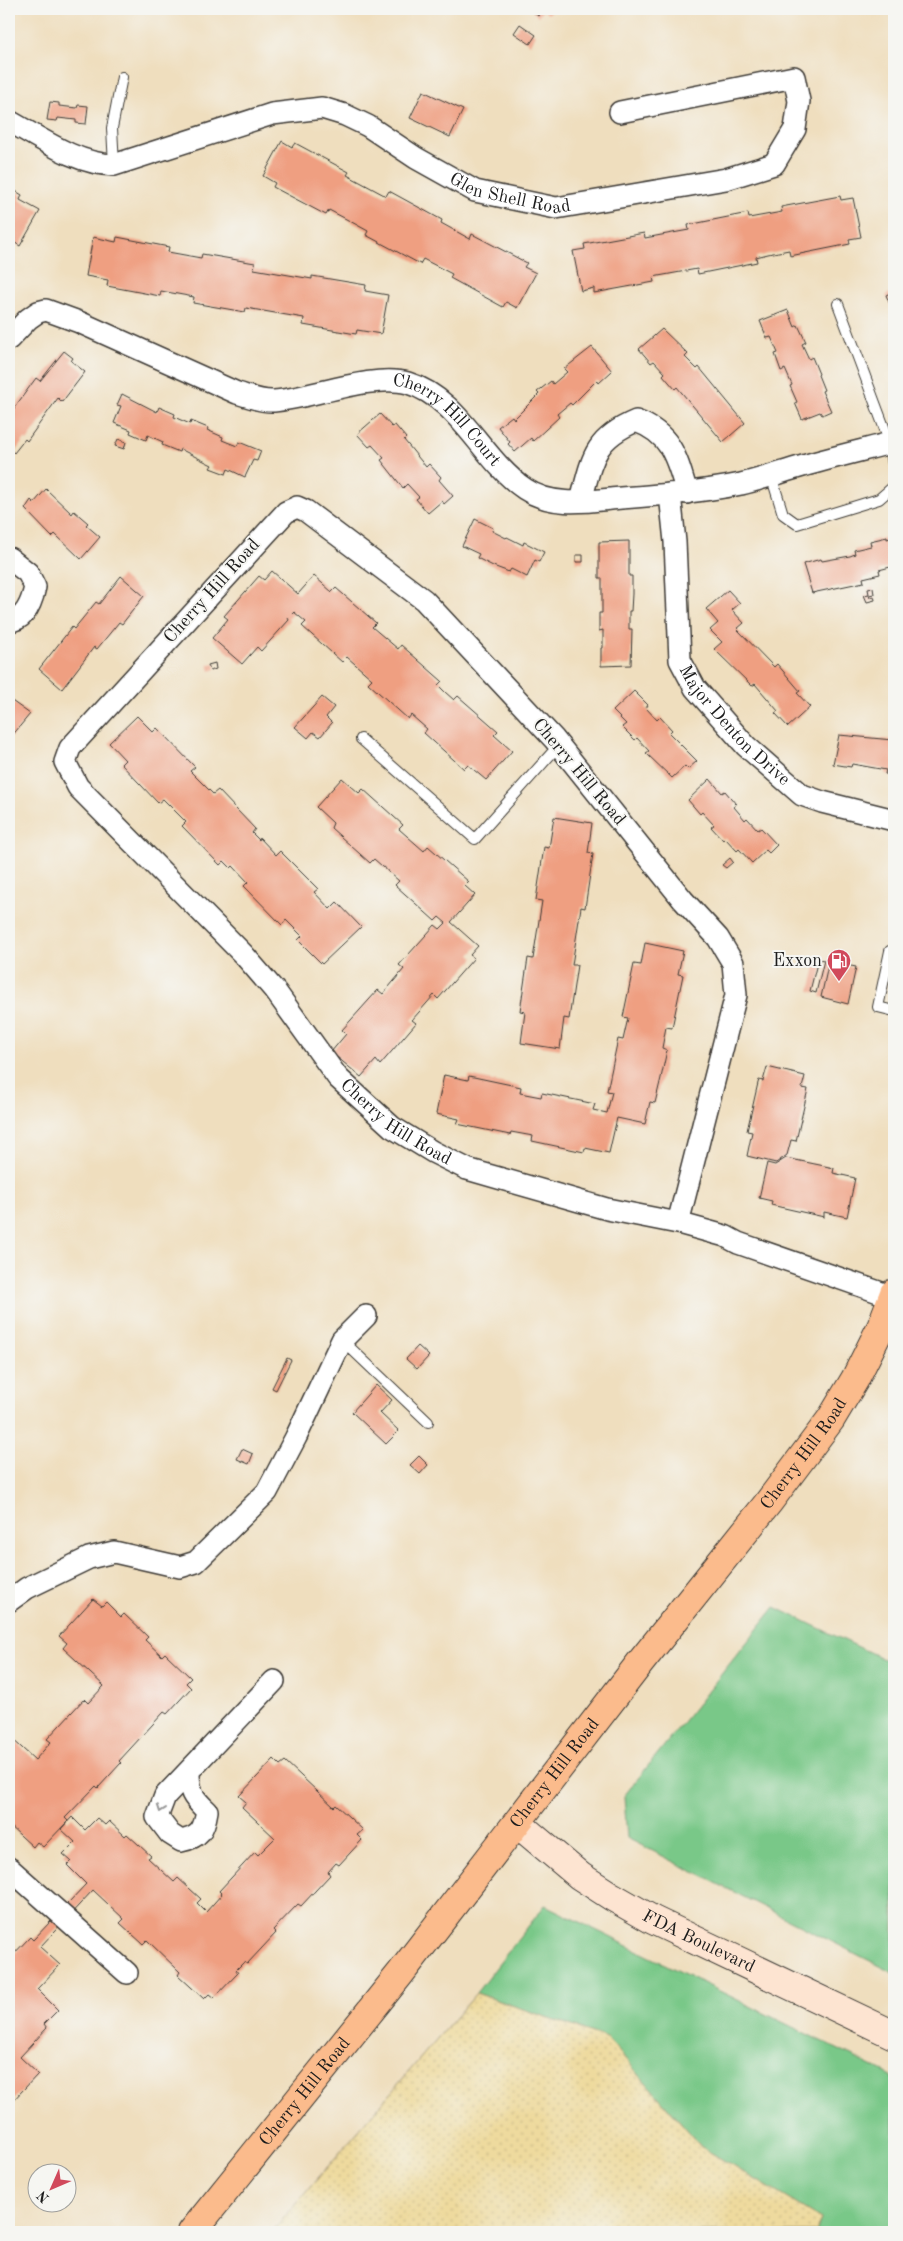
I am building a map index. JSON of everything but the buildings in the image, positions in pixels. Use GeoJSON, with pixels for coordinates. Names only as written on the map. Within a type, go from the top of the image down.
{"type":"FeatureCollection","features":[{"type":"Feature","properties":{"kind":"main road","name":"Cherry Hill Road"},"geometry":{"type":"LineString","coordinates":[[192,2232],[400,1974],[640,1662],[768,1503],[831,1419],[888,1330],[894,1296]]}},
{"type":"Feature","properties":{"kind":"street","name":"Glen Shell Road"},"geometry":{"type":"LineString","coordinates":[[9,121],[81,160],[114,166],[272,114],[322,108],[345,115],[368,126],[416,158],[475,191],[556,208],[726,179],[774,164],[795,129],[799,101],[794,77],[620,112]]}},
{"type":"Feature","properties":{"kind":"street","name":"Cherry Hill Court"},"geometry":{"type":"LineString","coordinates":[[9,339],[28,319],[38,312],[46,310],[79,322],[237,392],[264,400],[273,401],[393,380],[409,384],[421,389],[444,405],[502,469],[525,489],[554,500],[582,501],[679,493],[742,484],[892,443]]}},
{"type":"Feature","properties":{"kind":"street","name":"Major Denton Drive"},"geometry":{"type":"LineString","coordinates":[[582,501],[594,455],[612,434],[636,421],[652,427],[670,446],[679,464],[675,542],[680,660],[696,688],[746,746],[802,795],[822,802],[894,820]]}},
{"type":"Feature","properties":{"kind":"street","name":"Cherry Hill Road"},"geometry":{"type":"LineString","coordinates":[[678,1224],[736,996],[733,963],[718,938],[683,900],[559,745],[424,600],[306,511],[297,507],[286,512],[115,696],[70,748],[65,762],[78,787],[244,955],[276,992],[338,1078],[392,1127],[433,1152],[467,1169],[607,1208],[724,1236],[738,1243],[894,1296]]}},
{"type":"Feature","properties":{"kind":"street"},"geometry":{"type":"LineString","coordinates":[[9,558],[28,573],[35,587],[26,610],[21,617],[9,621]]}},
{"type":"Feature","properties":{"kind":"street"},"geometry":{"type":"LineString","coordinates":[[9,1600],[27,1588],[89,1558],[114,1552],[180,1567],[196,1562],[267,1492],[296,1437],[342,1340],[366,1316]]}},
{"type":"Feature","properties":{"kind":"street"},"geometry":{"type":"LineString","coordinates":[[189,1771],[274,1681]]}},
{"type":"Feature","properties":{"kind":"street","name":"FDA Boulevard"},"geometry":{"type":"LineString","coordinates":[[517,1823],[580,1876],[628,1906],[653,1920],[894,2035]]}},
{"type":"Feature","properties":{"kind":"street"},"geometry":{"type":"LineString","coordinates":[[9,1868],[127,1973]]}},
{"type":"Feature","properties":{"kind":"lane"},"geometry":{"type":"LineString","coordinates":[[114,166],[112,128],[122,77]]}},
{"type":"Feature","properties":{"kind":"lane"},"geometry":{"type":"LineString","coordinates":[[838,304],[892,443],[894,472]]}},
{"type":"Feature","properties":{"kind":"lane"},"geometry":{"type":"LineString","coordinates":[[771,475],[783,514],[797,524],[879,500],[894,486]]}},
{"type":"Feature","properties":{"kind":"lane"},"geometry":{"type":"LineString","coordinates":[[361,739],[476,839],[559,745]]}},
{"type":"Feature","properties":{"kind":"lane"},"geometry":{"type":"LineString","coordinates":[[894,951],[890,951],[878,1007],[894,1011]]}},
{"type":"Feature","properties":{"kind":"lane"},"geometry":{"type":"LineString","coordinates":[[342,1340],[428,1422]]}},
{"type":"Feature","properties":{"kind":"green space"},"geometry":{"type":"Polygon","coordinates":[[[775,1607],[894,1664],[894,1973],[627,1838],[624,1796],[775,1607]]]}},
{"type":"Feature","properties":{"kind":"green space"},"geometry":{"type":"Polygon","coordinates":[[[545,1905],[894,2077],[894,2232],[816,2232],[821,2219],[703,2148],[607,2038],[476,1993],[545,1905]]]}},
{"type":"Feature","properties":{"kind":"sand"},"geometry":{"type":"Polygon","coordinates":[[[476,1993],[607,2038],[703,2148],[821,2219],[816,2232],[272,2232],[476,1993]]]}},
{"type":"Feature","properties":{"kind":"place","name":"Exxon"},"geometry":{"type":"Point","coordinates":[839,982]}}]}
